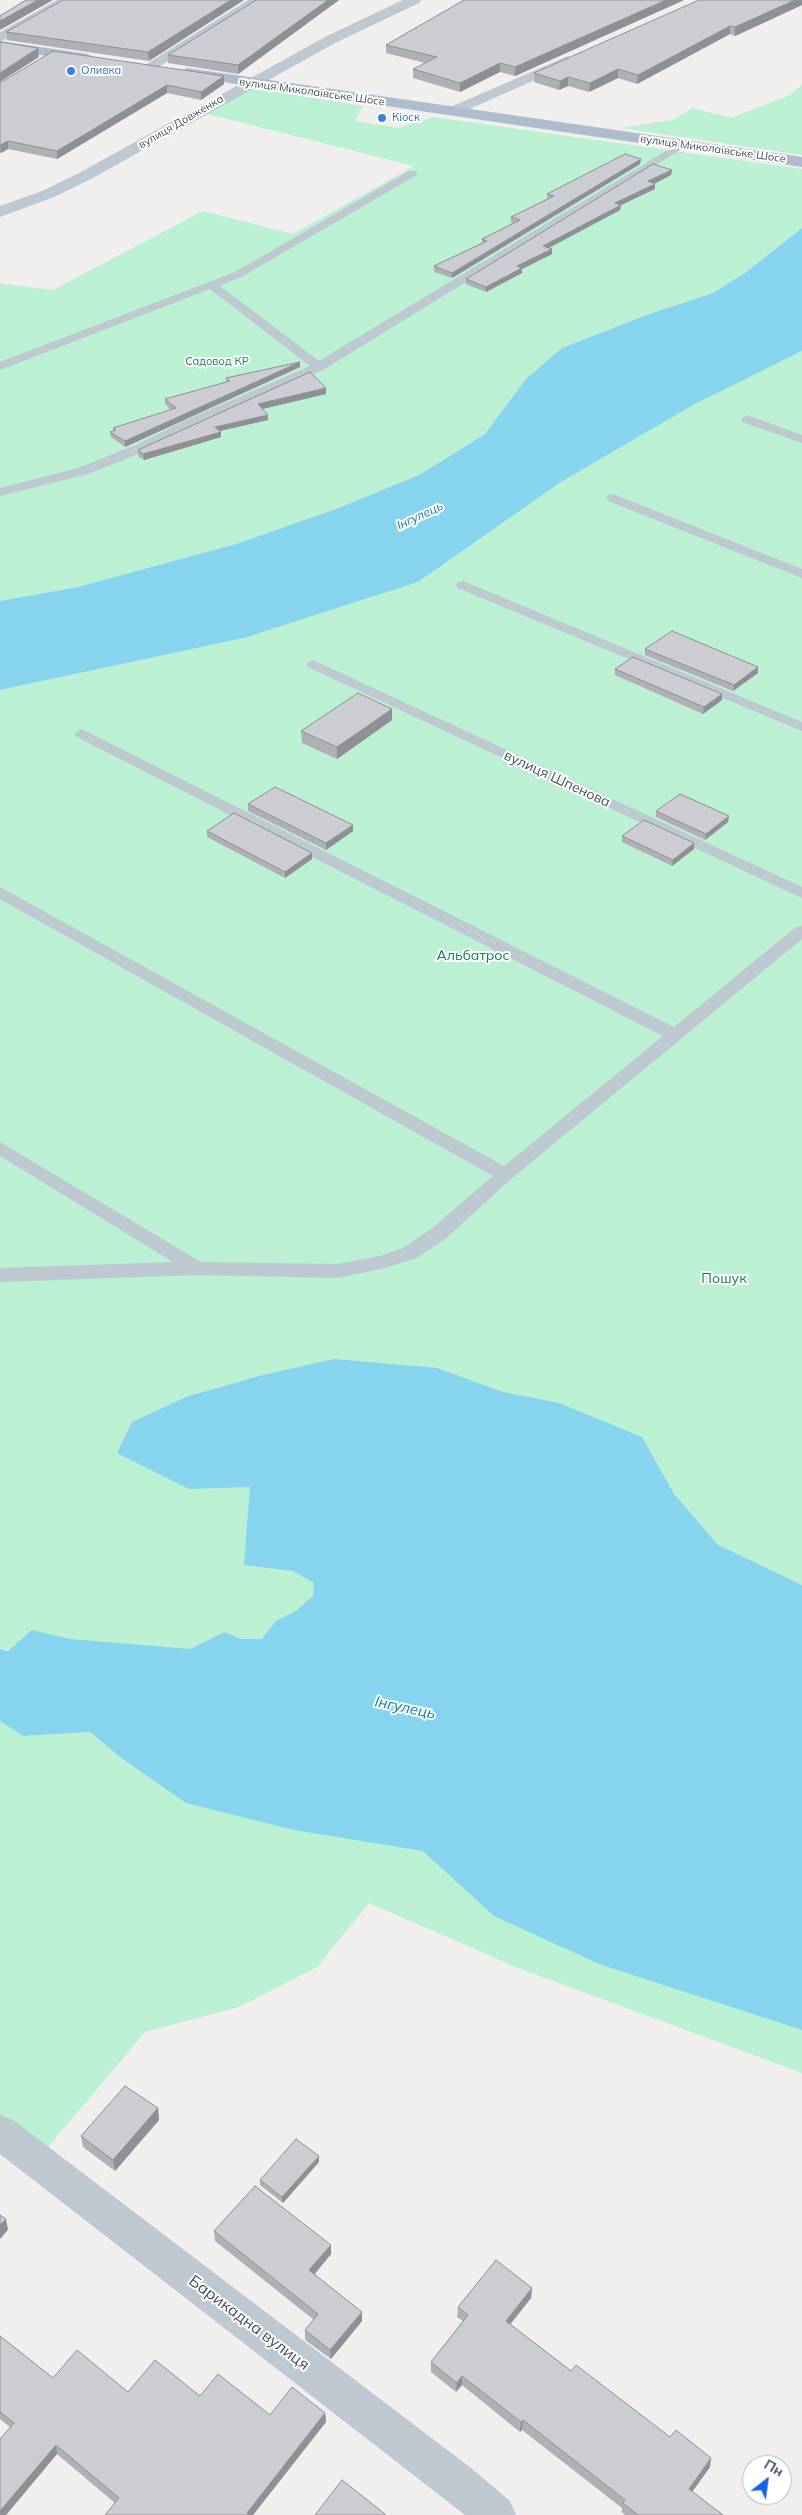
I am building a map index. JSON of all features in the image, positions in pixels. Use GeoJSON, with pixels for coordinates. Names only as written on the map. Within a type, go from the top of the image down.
{"type":"FeatureCollection","features":[{"type":"Feature","properties":{"kind":"main road"},"geometry":{"type":"LineString","coordinates":[[0,45],[101,60]]}},
{"type":"Feature","properties":{"kind":"main road","name":"вулиця Миколаївське Шосе"},"geometry":{"type":"LineString","coordinates":[[130,65],[800,162]]}},
{"type":"Feature","properties":{"kind":"street"},"geometry":{"type":"LineString","coordinates":[[0,38],[68,0]]}},
{"type":"Feature","properties":{"kind":"street"},"geometry":{"type":"LineString","coordinates":[[149,68],[258,0]]}},
{"type":"Feature","properties":{"kind":"street","name":"вулиця Довженка"},"geometry":{"type":"LineString","coordinates":[[2,211],[48,194],[85,176],[251,82],[330,40],[414,0]]}},
{"type":"Feature","properties":{"kind":"street"},"geometry":{"type":"LineString","coordinates":[[451,112],[577,56]]}},
{"type":"Feature","properties":{"kind":"street","name":"Барикадна вулиця"},"geometry":{"type":"LineString","coordinates":[[0,2132],[458,2482],[496,2515]]}},
{"type":"Feature","properties":{"kind":"lane"},"geometry":{"type":"LineString","coordinates":[[38,63],[52,53]]}},
{"type":"Feature","properties":{"kind":"lane"},"geometry":{"type":"LineString","coordinates":[[0,492],[82,471],[126,454],[188,424],[319,367],[681,145]]}},
{"type":"Feature","properties":{"kind":"lane"},"geometry":{"type":"LineString","coordinates":[[0,366],[238,274],[413,172]]}},
{"type":"Feature","properties":{"kind":"lane"},"geometry":{"type":"LineString","coordinates":[[210,284],[319,367]]}},
{"type":"Feature","properties":{"kind":"lane"},"geometry":{"type":"LineString","coordinates":[[746,419],[802,439]]}},
{"type":"Feature","properties":{"kind":"lane"},"geometry":{"type":"LineString","coordinates":[[613,498],[802,574]]}},
{"type":"Feature","properties":{"kind":"lane"},"geometry":{"type":"LineString","coordinates":[[463,585],[802,727]]}},
{"type":"Feature","properties":{"kind":"lane","name":"вулиця Шпенова"},"geometry":{"type":"LineString","coordinates":[[313,664],[802,894]]}},
{"type":"Feature","properties":{"kind":"lane"},"geometry":{"type":"LineString","coordinates":[[82,734],[675,1035]]}},
{"type":"Feature","properties":{"kind":"lane"},"geometry":{"type":"LineString","coordinates":[[0,892],[505,1175]]}},
{"type":"Feature","properties":{"kind":"lane"},"geometry":{"type":"LineString","coordinates":[[0,1274],[196,1268],[337,1271],[381,1262],[410,1253],[438,1234],[505,1175],[802,931]]}},
{"type":"Feature","properties":{"kind":"lane"},"geometry":{"type":"LineString","coordinates":[[0,1148],[196,1268]]}},
{"type":"Feature","properties":{"kind":"green space"},"geometry":{"type":"Polygon","coordinates":[[[802,85],[802,155],[621,128],[673,120],[692,108],[731,118],[790,95],[802,85]]]}},
{"type":"Feature","properties":{"kind":"green space","name":"Садовод КР"},"geometry":{"type":"Polygon","coordinates":[[[252,88],[363,106],[355,121],[398,128],[433,117],[802,169],[802,228],[745,273],[713,293],[646,315],[562,348],[526,379],[485,434],[419,475],[336,509],[236,544],[78,587],[0,601],[0,283],[53,290],[203,211],[293,234],[414,166],[207,114],[252,88]]]}},
{"type":"Feature","properties":{"kind":"green space","name":"Альбатрос"},"geometry":{"type":"Polygon","coordinates":[[[802,351],[802,1585],[790,1579],[259,1474],[327,1561],[336,1626],[151,1660],[0,1649],[0,690],[244,638],[418,582],[561,482],[693,405],[802,351]]]}},
{"type":"Feature","properties":{"kind":"green space"},"geometry":{"type":"Polygon","coordinates":[[[0,1721],[23,1736],[90,1732],[120,1757],[156,1728],[802,2004],[802,2073],[518,1968],[369,1903],[317,1967],[239,2007],[145,2032],[37,2160],[0,2132],[0,1721]]]}},
{"type":"Feature","properties":{"kind":"water","name":"Інгулець"},"geometry":{"type":"Polygon","coordinates":[[[802,228],[802,351],[693,405],[561,482],[418,582],[244,638],[0,690],[0,601],[78,587],[236,544],[336,509],[419,475],[485,434],[526,379],[562,348],[646,315],[713,293],[745,273],[802,228]]]}},
{"type":"Feature","properties":{"kind":"water","name":"Інгулець"},"geometry":{"type":"Polygon","coordinates":[[[334,1359],[437,1368],[503,1392],[559,1403],[642,1437],[674,1494],[718,1545],[802,1585],[802,2030],[599,1964],[494,1916],[423,1851],[294,1830],[186,1803],[120,1757],[90,1732],[23,1736],[0,1721],[0,1649],[8,1651],[32,1630],[70,1639],[191,1649],[224,1632],[241,1639],[262,1639],[276,1621],[296,1611],[313,1596],[314,1583],[293,1571],[244,1565],[250,1487],[189,1489],[117,1453],[132,1422],[186,1397],[263,1375],[334,1359]]]}},
{"type":"Feature","properties":{"kind":"building"},"geometry":{"type":"Polygon","coordinates":[[[26,0],[38,0],[0,21],[0,16],[26,0]]]}},
{"type":"Feature","properties":{"kind":"building"},"geometry":{"type":"Polygon","coordinates":[[[63,0],[231,0],[148,52],[6,32],[63,0]]]}},
{"type":"Feature","properties":{"kind":"building"},"geometry":{"type":"Polygon","coordinates":[[[256,0],[328,0],[238,65],[168,55],[256,0]]]}},
{"type":"Feature","properties":{"kind":"building"},"geometry":{"type":"Polygon","coordinates":[[[464,0],[666,0],[515,67],[500,63],[460,83],[413,69],[437,57],[386,45],[464,0]]]}},
{"type":"Feature","properties":{"kind":"building"},"geometry":{"type":"Polygon","coordinates":[[[699,0],[795,0],[735,27],[730,26],[638,75],[618,69],[590,83],[568,77],[560,81],[534,73],[699,0]]]}},
{"type":"Feature","properties":{"kind":"building"},"geometry":{"type":"Polygon","coordinates":[[[0,42],[38,48],[0,73],[0,42]]]}},
{"type":"Feature","properties":{"kind":"building"},"geometry":{"type":"Polygon","coordinates":[[[53,51],[224,76],[201,92],[167,85],[57,151],[8,141],[0,145],[0,83],[53,51]]]}},
{"type":"Feature","properties":{"kind":"building"},"geometry":{"type":"Polygon","coordinates":[[[625,154],[641,159],[452,273],[434,266],[487,241],[482,239],[520,220],[511,217],[554,196],[547,194],[625,154]]]}},
{"type":"Feature","properties":{"kind":"building"},"geometry":{"type":"Polygon","coordinates":[[[653,164],[672,170],[648,181],[655,184],[615,203],[621,205],[543,246],[552,249],[517,266],[522,268],[486,287],[466,279],[653,164]]]}},
{"type":"Feature","properties":{"kind":"building"},"geometry":{"type":"Polygon","coordinates":[[[300,362],[125,441],[110,432],[116,430],[113,428],[176,408],[165,399],[230,381],[226,378],[300,362]]]}},
{"type":"Feature","properties":{"kind":"building"},"geometry":{"type":"Polygon","coordinates":[[[310,372],[326,388],[258,404],[268,415],[215,427],[221,432],[143,454],[138,450],[310,372]]]}},
{"type":"Feature","properties":{"kind":"building"},"geometry":{"type":"Polygon","coordinates":[[[672,631],[758,667],[734,685],[645,649],[672,631]]]}},
{"type":"Feature","properties":{"kind":"building"},"geometry":{"type":"Polygon","coordinates":[[[633,657],[722,694],[704,707],[615,669],[633,657]]]}},
{"type":"Feature","properties":{"kind":"building"},"geometry":{"type":"Polygon","coordinates":[[[358,693],[392,709],[337,747],[301,731],[358,693]]]}},
{"type":"Feature","properties":{"kind":"building"},"geometry":{"type":"Polygon","coordinates":[[[275,787],[353,825],[326,843],[248,804],[275,787]]]}},
{"type":"Feature","properties":{"kind":"building"},"geometry":{"type":"Polygon","coordinates":[[[680,794],[729,816],[706,834],[656,811],[680,794]]]}},
{"type":"Feature","properties":{"kind":"building"},"geometry":{"type":"Polygon","coordinates":[[[234,813],[312,853],[285,872],[207,831],[234,813]]]}},
{"type":"Feature","properties":{"kind":"building"},"geometry":{"type":"Polygon","coordinates":[[[644,820],[694,843],[673,860],[622,836],[644,820]]]}},
{"type":"Feature","properties":{"kind":"building"},"geometry":{"type":"Polygon","coordinates":[[[125,2086],[158,2108],[113,2160],[81,2136],[125,2086]]]}},
{"type":"Feature","properties":{"kind":"building"},"geometry":{"type":"Polygon","coordinates":[[[296,2139],[319,2156],[282,2197],[260,2180],[296,2139]]]}},
{"type":"Feature","properties":{"kind":"building"},"geometry":{"type":"Polygon","coordinates":[[[255,2186],[331,2245],[309,2270],[362,2312],[330,2350],[305,2330],[318,2314],[214,2231],[255,2186]]]}},
{"type":"Feature","properties":{"kind":"building"},"geometry":{"type":"Polygon","coordinates":[[[0,2215],[6,2219],[0,2225],[0,2215]]]}},
{"type":"Feature","properties":{"kind":"building"},"geometry":{"type":"Polygon","coordinates":[[[496,2260],[532,2288],[506,2321],[571,2371],[576,2365],[670,2437],[676,2430],[711,2458],[689,2489],[723,2515],[638,2515],[623,2503],[625,2500],[523,2420],[521,2422],[462,2376],[457,2383],[431,2362],[468,2315],[458,2307],[496,2260]]]}},
{"type":"Feature","properties":{"kind":"building"},"geometry":{"type":"Polygon","coordinates":[[[0,2336],[53,2378],[77,2350],[128,2392],[155,2360],[200,2396],[218,2374],[270,2415],[292,2387],[325,2413],[247,2513],[250,2515],[105,2515],[119,2498],[56,2445],[0,2511],[0,2439],[14,2423],[0,2412],[0,2336]]]}},
{"type":"Feature","properties":{"kind":"building"},"geometry":{"type":"Polygon","coordinates":[[[342,2480],[385,2514],[385,2515],[315,2515],[342,2480]]]}},
{"type":"Feature","properties":{"kind":"place","name":"Оливка"},"geometry":{"type":"Point","coordinates":[71,71]}},
{"type":"Feature","properties":{"kind":"place","name":"Кіоск"},"geometry":{"type":"Point","coordinates":[382,118]}},
{"type":"Feature","properties":{"kind":"park label","name":"Пошук"},"geometry":{"type":"Point","coordinates":[724,1279]}}]}
